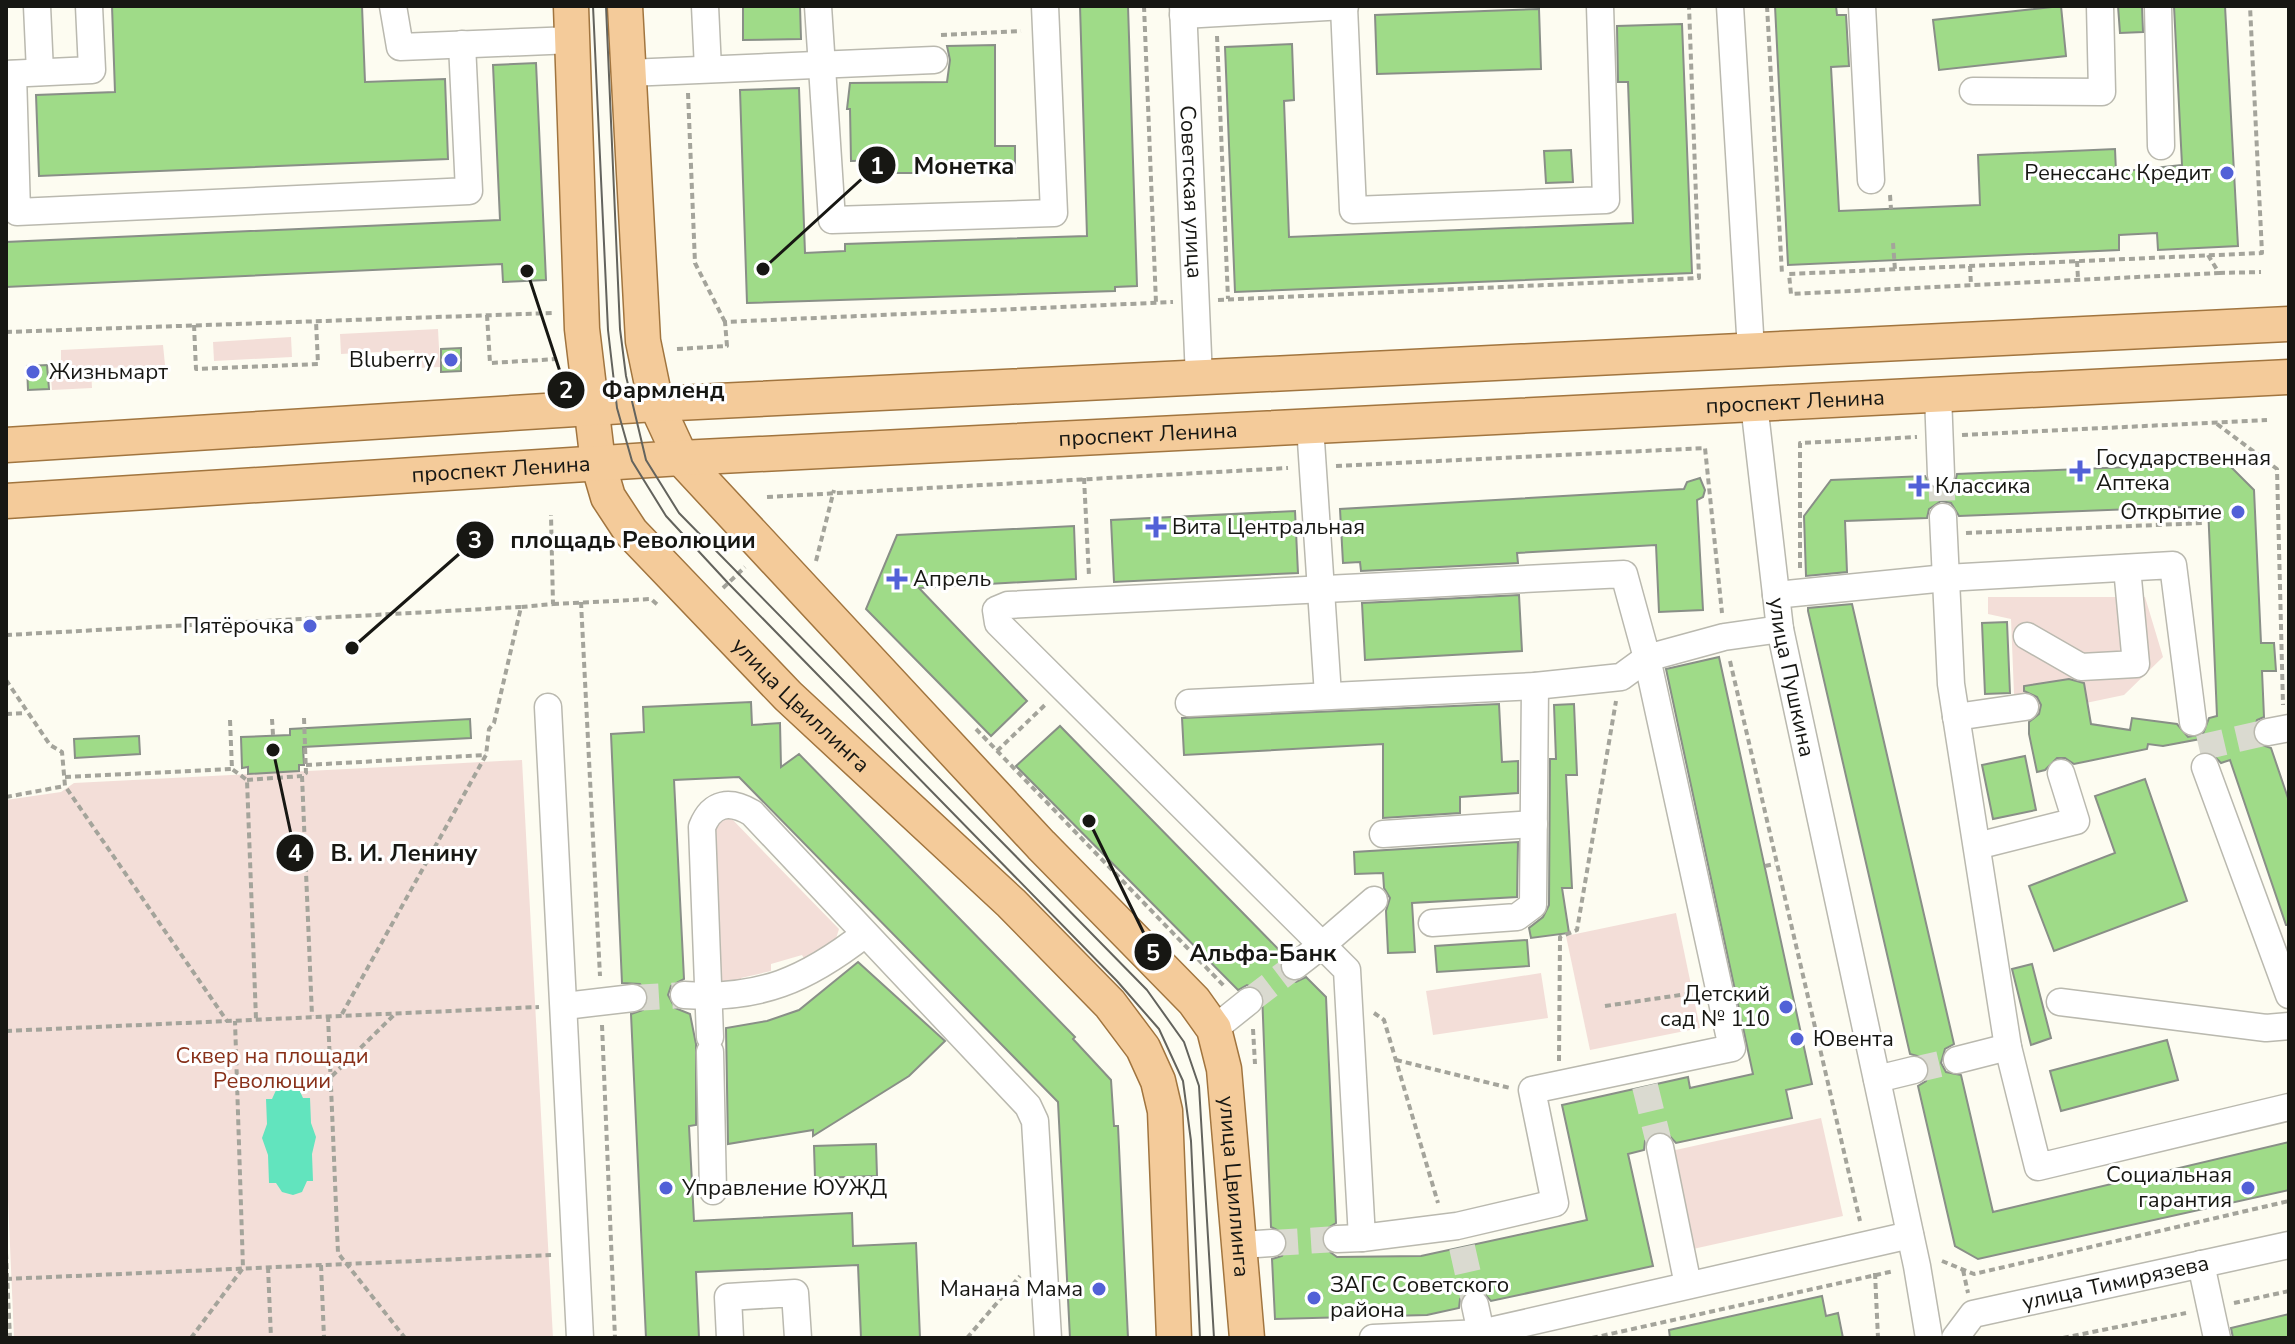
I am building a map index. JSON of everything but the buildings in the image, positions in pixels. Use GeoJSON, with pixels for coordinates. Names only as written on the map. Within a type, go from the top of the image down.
{"type":"FeatureCollection","features":[{"type":"Feature","properties":{"kind":"main road","name":"улица Цвиллинга"},"geometry":{"type":"LineString","coordinates":[[571,6],[582,329],[598,463],[608,497],[631,532],[702,609],[825,732],[1011,903],[1134,1033],[1158,1081],[1165,1111],[1174,1338]]}},
{"type":"Feature","properties":{"kind":"main road","name":"улица Цвиллинга"},"geometry":{"type":"LineString","coordinates":[[625,6],[643,341],[656,404],[681,458],[1041,845],[1194,1001],[1214,1029],[1257,1244],[1247,1338]]}},
{"type":"Feature","properties":{"kind":"main road"},"geometry":{"type":"LineString","coordinates":[[6,445],[591,411],[656,404],[2289,324]]}},
{"type":"Feature","properties":{"kind":"main road","name":"улица Пушкина"},"geometry":{"type":"LineString","coordinates":[[1751,350],[1754,404]]}},
{"type":"Feature","properties":{"kind":"main road","name":"проспект Ленина"},"geometry":{"type":"LineString","coordinates":[[6,501],[681,458],[2289,377]]}},
{"type":"Feature","properties":{"kind":"street"},"geometry":{"type":"LineString","coordinates":[[37,6],[40,72]]}},
{"type":"Feature","properties":{"kind":"street"},"geometry":{"type":"LineString","coordinates":[[89,6],[92,70],[9,74],[17,212],[469,191],[462,44]]}},
{"type":"Feature","properties":{"kind":"street"},"geometry":{"type":"LineString","coordinates":[[393,6],[400,47],[573,40]]}},
{"type":"Feature","properties":{"kind":"street"},"geometry":{"type":"LineString","coordinates":[[705,6],[708,69]]}},
{"type":"Feature","properties":{"kind":"street"},"geometry":{"type":"LineString","coordinates":[[818,6],[832,220],[1054,213],[1045,6]]}},
{"type":"Feature","properties":{"kind":"street"},"geometry":{"type":"LineString","coordinates":[[1183,10],[1216,13],[1345,6],[1353,210],[1606,200],[1600,6]]}},
{"type":"Feature","properties":{"kind":"street","name":"улица Пушкина"},"geometry":{"type":"LineString","coordinates":[[1730,6],[1751,350]]}},
{"type":"Feature","properties":{"kind":"street"},"geometry":{"type":"LineString","coordinates":[[1862,6],[1871,180]]}},
{"type":"Feature","properties":{"kind":"street"},"geometry":{"type":"LineString","coordinates":[[1973,91],[2102,92],[2100,6]]}},
{"type":"Feature","properties":{"kind":"street"},"geometry":{"type":"LineString","coordinates":[[2158,6],[2161,146]]}},
{"type":"Feature","properties":{"kind":"street","name":"Советская улица"},"geometry":{"type":"LineString","coordinates":[[1183,10],[1199,378]]}},
{"type":"Feature","properties":{"kind":"street"},"geometry":{"type":"LineString","coordinates":[[628,73],[934,60]]}},
{"type":"Feature","properties":{"kind":"street"},"geometry":{"type":"LineString","coordinates":[[1938,395],[1941,475]]}},
{"type":"Feature","properties":{"kind":"street","name":"улица Пушкина"},"geometry":{"type":"LineString","coordinates":[[1754,404],[1780,629],[1910,1235],[1929,1338]]}},
{"type":"Feature","properties":{"kind":"street"},"geometry":{"type":"LineString","coordinates":[[1310,426],[1328,695]]}},
{"type":"Feature","properties":{"kind":"street"},"geometry":{"type":"LineString","coordinates":[[1943,517],[1956,717],[2008,1047],[2038,1167],[2289,1107]]}},
{"type":"Feature","properties":{"kind":"street"},"geometry":{"type":"LineString","coordinates":[[1776,595],[1946,578],[2173,565],[2193,722]]}},
{"type":"Feature","properties":{"kind":"street"},"geometry":{"type":"LineString","coordinates":[[2027,636],[2081,667],[2136,664],[2127,568]]}},
{"type":"Feature","properties":{"kind":"street"},"geometry":{"type":"LineString","coordinates":[[1624,574],[1647,658],[1732,1048],[1643,1076],[1559,1084],[1532,1090],[1555,1203],[1455,1234],[1350,1238],[1347,970],[998,623],[996,610],[1008,605],[1090,600],[1624,574]]}},
{"type":"Feature","properties":{"kind":"street"},"geometry":{"type":"LineString","coordinates":[[1189,703],[1535,686],[1621,677],[1647,658],[1724,637],[1780,629]]}},
{"type":"Feature","properties":{"kind":"street"},"geometry":{"type":"LineString","coordinates":[[1432,923],[1517,917],[1533,905],[1535,686]]}},
{"type":"Feature","properties":{"kind":"street"},"geometry":{"type":"LineString","coordinates":[[548,707],[580,1338]]}},
{"type":"Feature","properties":{"kind":"street"},"geometry":{"type":"LineString","coordinates":[[1956,717],[2025,707]]}},
{"type":"Feature","properties":{"kind":"street"},"geometry":{"type":"LineString","coordinates":[[2205,767],[2289,995]]}},
{"type":"Feature","properties":{"kind":"street"},"geometry":{"type":"LineString","coordinates":[[1977,846],[2076,821],[2061,773]]}},
{"type":"Feature","properties":{"kind":"street"},"geometry":{"type":"LineString","coordinates":[[713,1191],[710,1044],[696,995],[702,827],[708,812],[722,804],[736,804],[752,813],[1028,1106],[1035,1121],[1045,1247],[1048,1338]]}},
{"type":"Feature","properties":{"kind":"street"},"geometry":{"type":"LineString","coordinates":[[1383,834],[1534,824]]}},
{"type":"Feature","properties":{"kind":"street"},"geometry":{"type":"LineString","coordinates":[[1295,966],[1374,900]]}},
{"type":"Feature","properties":{"kind":"street"},"geometry":{"type":"LineString","coordinates":[[696,995],[739,996],[806,975],[865,934]]}},
{"type":"Feature","properties":{"kind":"street"},"geometry":{"type":"LineString","coordinates":[[565,1006],[633,998]]}},
{"type":"Feature","properties":{"kind":"street"},"geometry":{"type":"LineString","coordinates":[[1214,1029],[1249,1001]]}},
{"type":"Feature","properties":{"kind":"street"},"geometry":{"type":"LineString","coordinates":[[2060,1002],[2266,1028],[2289,1026]]}},
{"type":"Feature","properties":{"kind":"street"},"geometry":{"type":"LineString","coordinates":[[1957,1060],[2008,1047]]}},
{"type":"Feature","properties":{"kind":"street"},"geometry":{"type":"LineString","coordinates":[[1877,1079],[1914,1070]]}},
{"type":"Feature","properties":{"kind":"street"},"geometry":{"type":"LineString","coordinates":[[1660,1147],[1688,1285]]}},
{"type":"Feature","properties":{"kind":"street"},"geometry":{"type":"LineString","coordinates":[[1373,1338],[1481,1333],[1910,1235]]}},
{"type":"Feature","properties":{"kind":"street","name":"улица Тимирязева"},"geometry":{"type":"LineString","coordinates":[[1955,1338],[1973,1314],[2289,1245]]}},
{"type":"Feature","properties":{"kind":"street"},"geometry":{"type":"LineString","coordinates":[[2201,1264],[2217,1338]]}},
{"type":"Feature","properties":{"kind":"street"},"geometry":{"type":"LineString","coordinates":[[730,1338],[728,1297],[795,1293],[798,1338]]}},
{"type":"Feature","properties":{"kind":"street"},"geometry":{"type":"LineString","coordinates":[[1475,1305],[1481,1333]]}},
{"type":"Feature","properties":{"kind":"path"},"geometry":{"type":"LineString","coordinates":[[1144,6],[1156,303]]}},
{"type":"Feature","properties":{"kind":"path"},"geometry":{"type":"LineString","coordinates":[[1689,6],[1699,278]]}},
{"type":"Feature","properties":{"kind":"path"},"geometry":{"type":"LineString","coordinates":[[1767,6],[1782,274]]}},
{"type":"Feature","properties":{"kind":"path"},"geometry":{"type":"LineString","coordinates":[[2250,6],[2262,253],[1789,274],[1791,294],[2261,272]]}},
{"type":"Feature","properties":{"kind":"path"},"geometry":{"type":"LineString","coordinates":[[1216,13],[1228,299]]}},
{"type":"Feature","properties":{"kind":"path"},"geometry":{"type":"LineString","coordinates":[[678,71],[688,87],[695,263],[725,322]]}},
{"type":"Feature","properties":{"kind":"path"},"geometry":{"type":"LineString","coordinates":[[1893,243],[1895,270]]}},
{"type":"Feature","properties":{"kind":"path"},"geometry":{"type":"LineString","coordinates":[[2208,255],[2219,273]]}},
{"type":"Feature","properties":{"kind":"path"},"geometry":{"type":"LineString","coordinates":[[2077,261],[2078,280]]}},
{"type":"Feature","properties":{"kind":"path"},"geometry":{"type":"LineString","coordinates":[[1970,266],[1971,285]]}},
{"type":"Feature","properties":{"kind":"path"},"geometry":{"type":"LineString","coordinates":[[6,332],[560,313]]}},
{"type":"Feature","properties":{"kind":"path"},"geometry":{"type":"LineString","coordinates":[[487,315],[490,363],[560,358]]}},
{"type":"Feature","properties":{"kind":"path"},"geometry":{"type":"LineString","coordinates":[[194,325],[196,369],[318,364],[316,321]]}},
{"type":"Feature","properties":{"kind":"path"},"geometry":{"type":"LineString","coordinates":[[677,349],[716,347]]}},
{"type":"Feature","properties":{"kind":"path"},"geometry":{"type":"LineString","coordinates":[[1800,443],[2267,420]]}},
{"type":"Feature","properties":{"kind":"path"},"geometry":{"type":"LineString","coordinates":[[2215,423],[2277,469],[2280,730]]}},
{"type":"Feature","properties":{"kind":"path"},"geometry":{"type":"LineString","coordinates":[[767,497],[1084,478],[1705,448],[1724,637],[1775,864],[1876,1275],[1878,1338]]}},
{"type":"Feature","properties":{"kind":"path"},"geometry":{"type":"LineString","coordinates":[[1084,478],[1090,600]]}},
{"type":"Feature","properties":{"kind":"path"},"geometry":{"type":"LineString","coordinates":[[6,635],[553,604],[551,515]]}},
{"type":"Feature","properties":{"kind":"path"},"geometry":{"type":"LineString","coordinates":[[1974,533],[2204,523]]}},
{"type":"Feature","properties":{"kind":"path"},"geometry":{"type":"LineString","coordinates":[[581,602],[615,1338]]}},
{"type":"Feature","properties":{"kind":"path"},"geometry":{"type":"LineString","coordinates":[[342,1014],[486,755],[489,729],[494,723],[521,607]]}},
{"type":"Feature","properties":{"kind":"path"},"geometry":{"type":"LineString","coordinates":[[1559,1084],[1560,937],[1577,930],[1621,677]]}},
{"type":"Feature","properties":{"kind":"path"},"geometry":{"type":"LineString","coordinates":[[6,680],[50,745],[62,752],[65,786],[227,1021]]}},
{"type":"Feature","properties":{"kind":"path"},"geometry":{"type":"LineString","coordinates":[[997,751],[1064,688]]}},
{"type":"Feature","properties":{"kind":"path"},"geometry":{"type":"LineString","coordinates":[[6,714],[26,713]]}},
{"type":"Feature","properties":{"kind":"path"},"geometry":{"type":"LineString","coordinates":[[304,718],[306,765],[302,776],[312,1016]]}},
{"type":"Feature","properties":{"kind":"path"},"geometry":{"type":"LineString","coordinates":[[272,719],[273,735]]}},
{"type":"Feature","properties":{"kind":"path"},"geometry":{"type":"LineString","coordinates":[[230,720],[232,769]]}},
{"type":"Feature","properties":{"kind":"path"},"geometry":{"type":"LineString","coordinates":[[306,765],[486,755]]}},
{"type":"Feature","properties":{"kind":"path"},"geometry":{"type":"LineString","coordinates":[[65,777],[232,769],[247,780],[302,776]]}},
{"type":"Feature","properties":{"kind":"path"},"geometry":{"type":"LineString","coordinates":[[247,780],[256,1019]]}},
{"type":"Feature","properties":{"kind":"path"},"geometry":{"type":"LineString","coordinates":[[6,797],[65,786]]}},
{"type":"Feature","properties":{"kind":"path"},"geometry":{"type":"LineString","coordinates":[[1765,866],[1775,864]]}},
{"type":"Feature","properties":{"kind":"path"},"geometry":{"type":"LineString","coordinates":[[1605,1006],[1693,993]]}},
{"type":"Feature","properties":{"kind":"path"},"geometry":{"type":"LineString","coordinates":[[1349,996],[1384,1020],[1455,1234]]}},
{"type":"Feature","properties":{"kind":"path"},"geometry":{"type":"LineString","coordinates":[[6,1031],[565,1006]]}},
{"type":"Feature","properties":{"kind":"path"},"geometry":{"type":"LineString","coordinates":[[332,1076],[396,1013]]}},
{"type":"Feature","properties":{"kind":"path"},"geometry":{"type":"LineString","coordinates":[[328,1015],[338,1253],[405,1338]]}},
{"type":"Feature","properties":{"kind":"path"},"geometry":{"type":"LineString","coordinates":[[191,1338],[243,1268],[235,1021]]}},
{"type":"Feature","properties":{"kind":"path"},"geometry":{"type":"LineString","coordinates":[[1396,1060],[1506,1087],[1532,1090]]}},
{"type":"Feature","properties":{"kind":"path"},"geometry":{"type":"LineString","coordinates":[[967,1338],[1045,1247]]}},
{"type":"Feature","properties":{"kind":"path"},"geometry":{"type":"LineString","coordinates":[[7,1279],[611,1252]]}},
{"type":"Feature","properties":{"kind":"path"},"geometry":{"type":"LineString","coordinates":[[6,1253],[10,1338]]}},
{"type":"Feature","properties":{"kind":"path"},"geometry":{"type":"LineString","coordinates":[[321,1265],[324,1338]]}},
{"type":"Feature","properties":{"kind":"path"},"geometry":{"type":"LineString","coordinates":[[268,1267],[271,1338]]}},
{"type":"Feature","properties":{"kind":"path"},"geometry":{"type":"LineString","coordinates":[[2063,1338],[2289,1291]]}},
{"type":"Feature","properties":{"kind":"green space"},"geometry":{"type":"Polygon","coordinates":[[[438,329],[440,367],[415,368],[414,350],[341,354],[340,334],[438,329]]]}},
{"type":"Feature","properties":{"kind":"green space"},"geometry":{"type":"Polygon","coordinates":[[[291,337],[292,357],[214,361],[213,342],[291,337]]]}},
{"type":"Feature","properties":{"kind":"green space"},"geometry":{"type":"Polygon","coordinates":[[[163,345],[165,365],[91,369],[92,388],[52,390],[50,365],[61,364],[61,350],[163,345]]]}},
{"type":"Feature","properties":{"kind":"green space"},"geometry":{"type":"Polygon","coordinates":[[[1988,597],[2145,597],[2163,657],[2124,695],[1985,724],[2014,694],[2011,619],[1988,614],[1988,597]]]}},
{"type":"Feature","properties":{"kind":"green space","name":"Сквер на площади Революции"},"geometry":{"type":"Polygon","coordinates":[[[522,760],[553,1338],[14,1338],[6,1153],[6,800],[61,792],[74,783],[522,760]]]}},
{"type":"Feature","properties":{"kind":"green space"},"geometry":{"type":"Polygon","coordinates":[[[730,817],[839,929],[834,945],[805,960],[802,955],[771,964],[771,971],[741,978],[741,983],[721,985],[713,827],[723,818],[730,817]]]}},
{"type":"Feature","properties":{"kind":"green space"},"geometry":{"type":"Polygon","coordinates":[[[1676,913],[1700,1028],[1590,1050],[1566,936],[1676,913]]]}},
{"type":"Feature","properties":{"kind":"green space"},"geometry":{"type":"Polygon","coordinates":[[[1541,973],[1548,1018],[1433,1035],[1426,991],[1541,973]]]}},
{"type":"Feature","properties":{"kind":"green space"},"geometry":{"type":"Polygon","coordinates":[[[1821,1118],[1843,1216],[1693,1249],[1671,1151],[1821,1118]]]}},
{"type":"Feature","properties":{"kind":"shaded area"},"geometry":{"type":"Polygon","coordinates":[[[286,1083],[298,1087],[303,1098],[310,1098],[311,1123],[316,1137],[312,1154],[313,1181],[307,1181],[302,1192],[293,1195],[282,1192],[276,1183],[269,1183],[268,1155],[262,1138],[267,1124],[266,1099],[272,1099],[277,1088],[286,1083]]]}},
{"type":"Feature","properties":{"kind":"tunnel"},"geometry":{"type":"LineString","coordinates":[[1941,475],[1943,517]]}},
{"type":"Feature","properties":{"kind":"tunnel"},"geometry":{"type":"LineString","coordinates":[[2199,748],[2268,732]]}},
{"type":"Feature","properties":{"kind":"tunnel"},"geometry":{"type":"LineString","coordinates":[[1249,1001],[1295,966]]}},
{"type":"Feature","properties":{"kind":"tunnel"},"geometry":{"type":"LineString","coordinates":[[633,998],[684,995]]}},
{"type":"Feature","properties":{"kind":"tunnel"},"geometry":{"type":"LineString","coordinates":[[1914,1070],[1957,1060]]}},
{"type":"Feature","properties":{"kind":"tunnel"},"geometry":{"type":"LineString","coordinates":[[1645,1086],[1660,1147]]}},
{"type":"Feature","properties":{"kind":"tunnel"},"geometry":{"type":"LineString","coordinates":[[1272,1243],[1337,1239]]}},
{"type":"Feature","properties":{"kind":"tunnel"},"geometry":{"type":"LineString","coordinates":[[1462,1247],[1475,1305]]}},
{"type":"Feature","properties":{"kind":"tram line"},"geometry":{"type":"LineString","coordinates":[[593,6],[608,330],[617,408],[632,461],[666,516],[728,583],[1117,981],[1159,1029],[1183,1081],[1191,1141],[1200,1338]]}},
{"type":"Feature","properties":{"kind":"tram line"},"geometry":{"type":"LineString","coordinates":[[606,6],[620,329],[626,376],[646,460],[679,513],[1147,990],[1184,1042],[1199,1086],[1214,1338]]}},
{"type":"Feature","properties":{"kind":"place","name":"Ренессанс Кредит"},"geometry":{"type":"Point","coordinates":[2227,173]}},
{"type":"Feature","properties":{"kind":"place","name":"Монетка"},"geometry":{"type":"Point","coordinates":[763,269]}},
{"type":"Feature","properties":{"kind":"place","name":"Фармленд"},"geometry":{"type":"Point","coordinates":[527,271]}},
{"type":"Feature","properties":{"kind":"place","name":"Bluberry"},"geometry":{"type":"Point","coordinates":[451,360]}},
{"type":"Feature","properties":{"kind":"place","name":"Жизньмарт"},"geometry":{"type":"Point","coordinates":[33,372]}},
{"type":"Feature","properties":{"kind":"place","name":"Государственная Аптека"},"geometry":{"type":"Point","coordinates":[2080,471]}},
{"type":"Feature","properties":{"kind":"place","name":"Классика"},"geometry":{"type":"Point","coordinates":[1919,486]}},
{"type":"Feature","properties":{"kind":"place","name":"Открытие"},"geometry":{"type":"Point","coordinates":[2238,512]}},
{"type":"Feature","properties":{"kind":"place","name":"Вита Центральная"},"geometry":{"type":"Point","coordinates":[1156,527]}},
{"type":"Feature","properties":{"kind":"place","name":"Апрель"},"geometry":{"type":"Point","coordinates":[897,579]}},
{"type":"Feature","properties":{"kind":"place","name":"Пятёрочка"},"geometry":{"type":"Point","coordinates":[310,626]}},
{"type":"Feature","properties":{"kind":"place","name":"площадь Революции"},"geometry":{"type":"Point","coordinates":[352,648]}},
{"type":"Feature","properties":{"kind":"place","name":"В. И. Ленину"},"geometry":{"type":"Point","coordinates":[273,750]}},
{"type":"Feature","properties":{"kind":"place","name":"Альфа-Банк"},"geometry":{"type":"Point","coordinates":[1089,821]}},
{"type":"Feature","properties":{"kind":"place","name":"Детский сад № 110"},"geometry":{"type":"Point","coordinates":[1786,1007]}},
{"type":"Feature","properties":{"kind":"place","name":"Ювента"},"geometry":{"type":"Point","coordinates":[1797,1039]}},
{"type":"Feature","properties":{"kind":"place","name":"Управление ЮУЖД"},"geometry":{"type":"Point","coordinates":[666,1188]}},
{"type":"Feature","properties":{"kind":"place","name":"Социальная гарантия"},"geometry":{"type":"Point","coordinates":[2248,1188]}},
{"type":"Feature","properties":{"kind":"place","name":"Манана Мама"},"geometry":{"type":"Point","coordinates":[1099,1289]}},
{"type":"Feature","properties":{"kind":"place","name":"ЗАГС Советского района"},"geometry":{"type":"Point","coordinates":[1314,1298]}}]}
